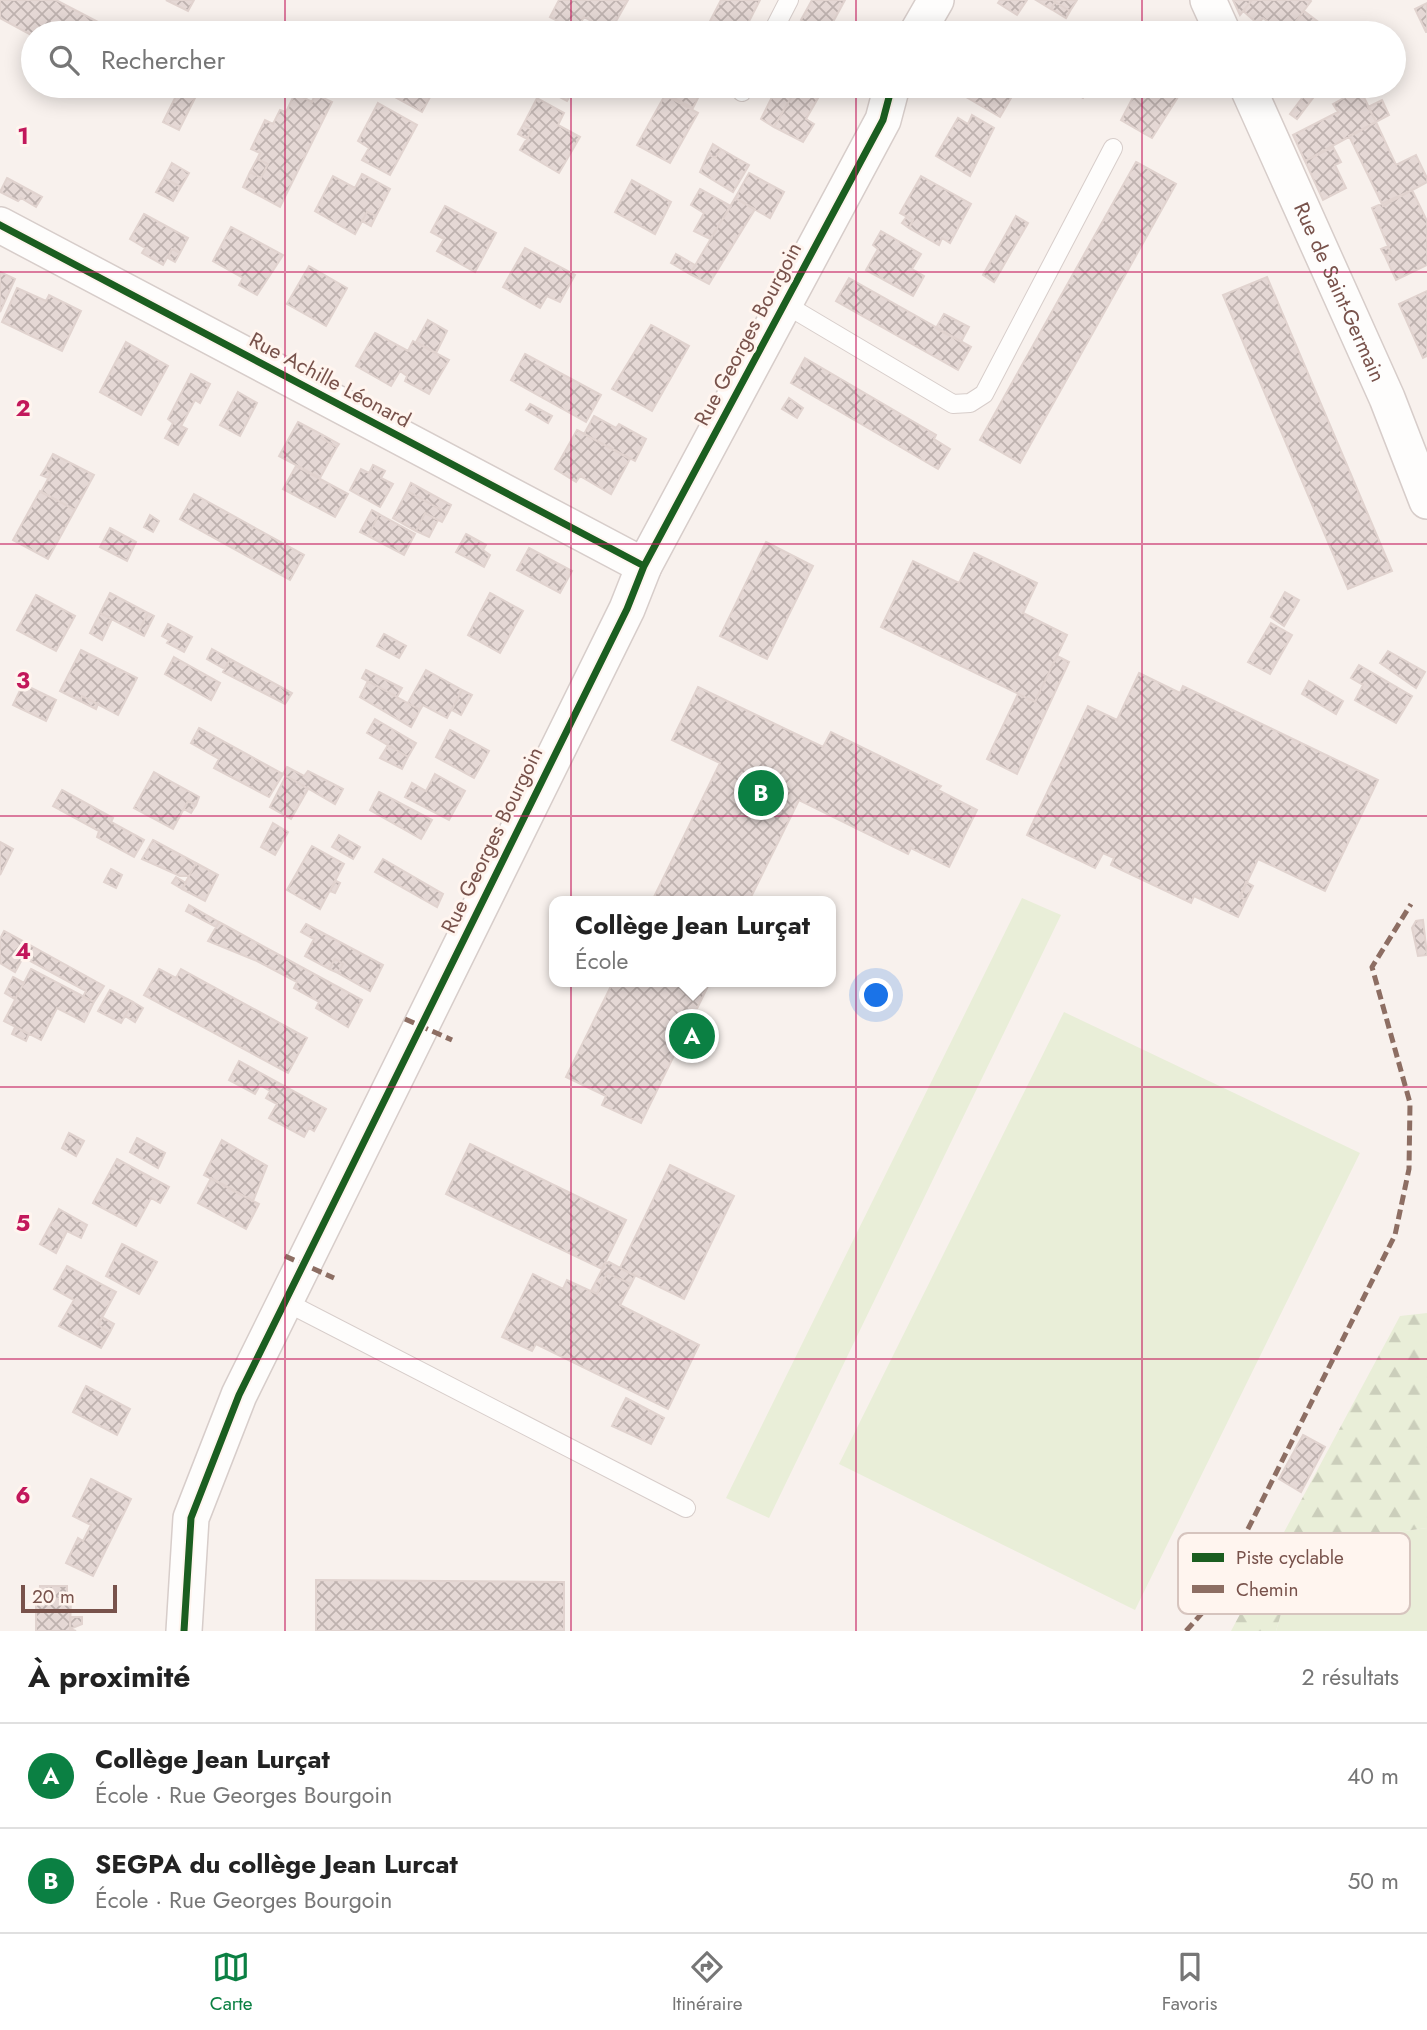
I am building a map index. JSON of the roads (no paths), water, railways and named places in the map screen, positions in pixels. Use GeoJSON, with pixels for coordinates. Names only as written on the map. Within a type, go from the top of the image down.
{"type":"FeatureCollection","features":[{"type":"Feature","properties":{"kind":"street"},"geometry":{"type":"LineString","coordinates":[[924,21],[936,0]]}},
{"type":"Feature","properties":{"kind":"street"},"geometry":{"type":"LineString","coordinates":[[1208,0],[1218,21]]}},
{"type":"Feature","properties":{"kind":"street","name":"Rue Georges Bourgoin"},"geometry":{"type":"LineString","coordinates":[[184,1631],[191,1518],[239,1395],[627,609],[644,566],[883,120],[889,98]]}},
{"type":"Feature","properties":{"kind":"street","name":"Rue de Saint-Germain"},"geometry":{"type":"LineString","coordinates":[[1252,98],[1387,398],[1427,501]]}},
{"type":"Feature","properties":{"kind":"street","name":"Rue Achille Léonard"},"geometry":{"type":"LineString","coordinates":[[0,225],[644,566]]}},
{"type":"Feature","properties":{"kind":"lane"},"geometry":{"type":"LineString","coordinates":[[778,21],[789,0]]}},
{"type":"Feature","properties":{"kind":"lane"},"geometry":{"type":"LineString","coordinates":[[783,303],[953,404],[970,403],[984,394],[1113,148]]}},
{"type":"Feature","properties":{"kind":"lane"},"geometry":{"type":"LineString","coordinates":[[284,1301],[686,1508]]}},
{"type":"Feature","properties":{"kind":"place","name":"SEGPA du collège Jean Lurcat"},"geometry":{"type":"Point","coordinates":[761,793]}},
{"type":"Feature","properties":{"kind":"place","name":"Collège Jean Lurçat"},"geometry":{"type":"Point","coordinates":[692,1036]}}]}
